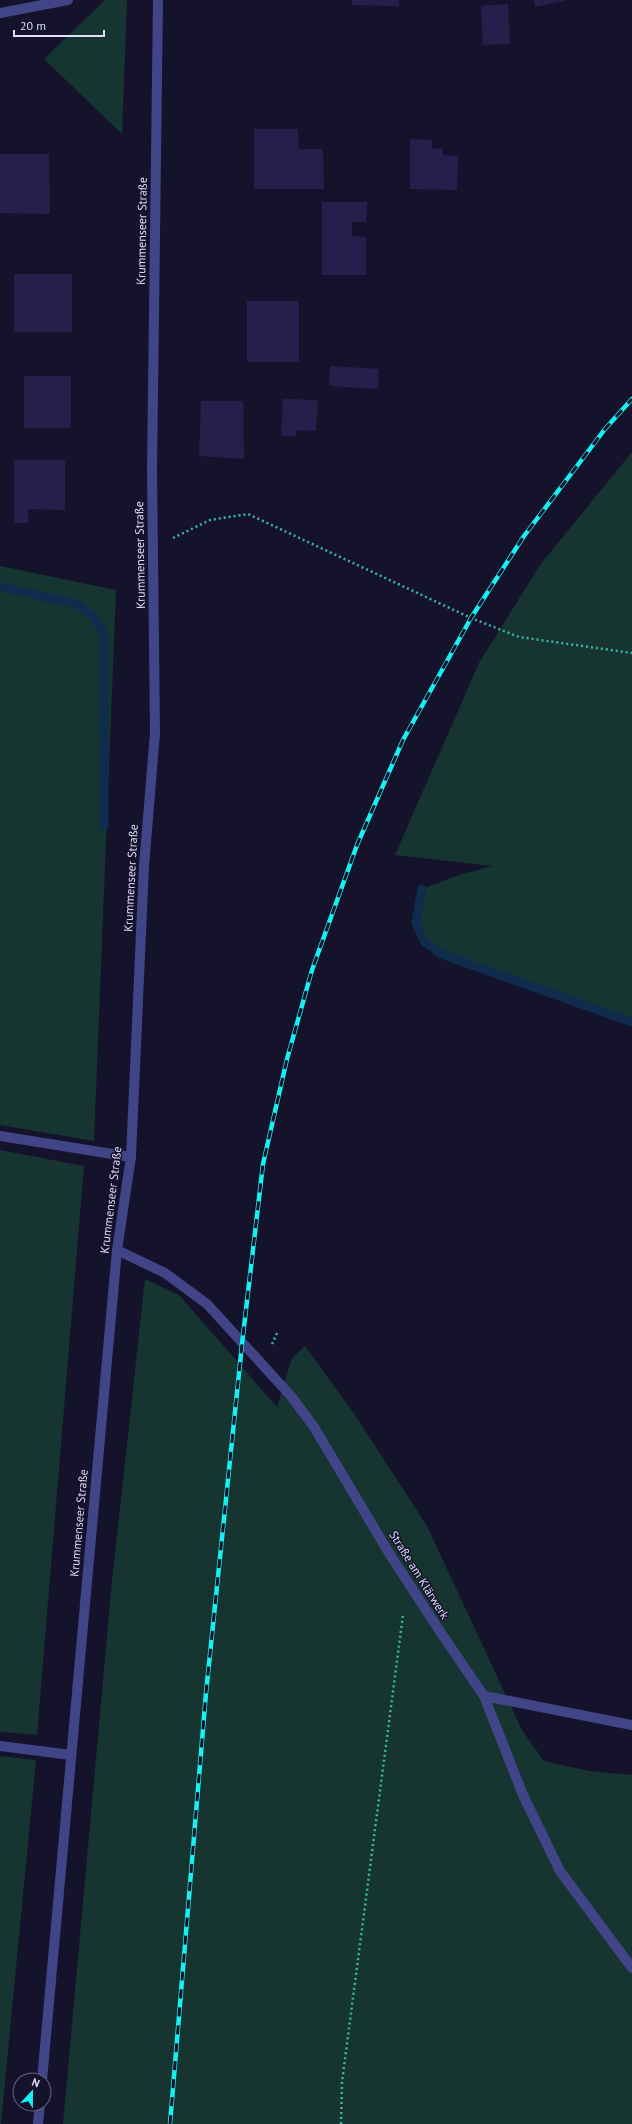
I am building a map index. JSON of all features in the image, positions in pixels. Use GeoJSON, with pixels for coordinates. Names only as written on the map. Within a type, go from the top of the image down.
{"type":"FeatureCollection","features":[{"type":"Feature","properties":{"kind":"street"},"geometry":{"type":"LineString","coordinates":[[0,13],[68,0]]}},
{"type":"Feature","properties":{"kind":"street","name":"Krummenseer Straße"},"geometry":{"type":"LineString","coordinates":[[43,2072],[117,1250],[131,1157],[144,866],[155,733],[152,470],[158,0]]}},
{"type":"Feature","properties":{"kind":"street"},"geometry":{"type":"LineString","coordinates":[[0,1136],[131,1157]]}},
{"type":"Feature","properties":{"kind":"street","name":"Straße am Klärwerk"},"geometry":{"type":"LineString","coordinates":[[117,1250],[165,1273],[207,1304],[292,1396],[314,1427],[408,1583],[484,1696],[522,1795],[560,1870],[632,1968]]}},
{"type":"Feature","properties":{"kind":"street"},"geometry":{"type":"LineString","coordinates":[[484,1696],[632,1725]]}},
{"type":"Feature","properties":{"kind":"street"},"geometry":{"type":"LineString","coordinates":[[0,1746],[72,1755]]}},
{"type":"Feature","properties":{"kind":"street"},"geometry":{"type":"LineString","coordinates":[[38,2124],[39,2112]]}},
{"type":"Feature","properties":{"kind":"path"},"geometry":{"type":"LineString","coordinates":[[153,548],[210,520],[248,514],[471,618],[519,636],[632,653]]}},
{"type":"Feature","properties":{"kind":"path"},"geometry":{"type":"LineString","coordinates":[[341,2124],[342,2082],[383,1762],[408,1583]]}},
{"type":"Feature","properties":{"kind":"green space"},"geometry":{"type":"Polygon","coordinates":[[[105,0],[127,0],[122,134],[44,59],[105,0]]]}},
{"type":"Feature","properties":{"kind":"green space"},"geometry":{"type":"Polygon","coordinates":[[[632,452],[632,1022],[441,954],[424,941],[416,923],[422,889],[459,875],[492,866],[395,855],[479,663],[540,565],[632,452]]]}},
{"type":"Feature","properties":{"kind":"green space"},"geometry":{"type":"Polygon","coordinates":[[[0,566],[116,590],[94,1141],[0,1125],[0,566]]]}},
{"type":"Feature","properties":{"kind":"green space"},"geometry":{"type":"Polygon","coordinates":[[[0,1150],[84,1166],[37,1735],[0,1732],[0,1150]]]}},
{"type":"Feature","properties":{"kind":"green space"},"geometry":{"type":"Polygon","coordinates":[[[145,1279],[179,1295],[277,1407],[292,1358],[305,1346],[355,1415],[427,1526],[522,1730],[544,1761],[589,1771],[632,1775],[632,2124],[63,2124],[112,1581],[145,1279]]]}},
{"type":"Feature","properties":{"kind":"green space"},"geometry":{"type":"Polygon","coordinates":[[[0,1756],[36,1760],[1,2124],[0,2124],[0,1756]]]}},
{"type":"Feature","properties":{"kind":"building"},"geometry":{"type":"Polygon","coordinates":[[[352,0],[399,0],[399,6],[352,5],[352,0]]]}},
{"type":"Feature","properties":{"kind":"building"},"geometry":{"type":"Polygon","coordinates":[[[534,0],[564,0],[564,1],[535,7],[534,0]]]}},
{"type":"Feature","properties":{"kind":"building"},"geometry":{"type":"Polygon","coordinates":[[[508,4],[510,44],[483,45],[481,6],[508,4]]]}},
{"type":"Feature","properties":{"kind":"building"},"geometry":{"type":"Polygon","coordinates":[[[254,129],[298,129],[299,149],[323,149],[324,189],[254,189],[254,129]]]}},
{"type":"Feature","properties":{"kind":"building"},"geometry":{"type":"Polygon","coordinates":[[[410,139],[432,140],[432,148],[443,149],[443,155],[458,156],[457,190],[410,189],[410,139]]]}},
{"type":"Feature","properties":{"kind":"building"},"geometry":{"type":"Polygon","coordinates":[[[0,154],[49,154],[50,214],[0,213],[0,154]]]}},
{"type":"Feature","properties":{"kind":"building"},"geometry":{"type":"Polygon","coordinates":[[[322,202],[367,202],[366,222],[352,222],[352,236],[366,237],[366,275],[322,275],[322,202]]]}},
{"type":"Feature","properties":{"kind":"building"},"geometry":{"type":"Polygon","coordinates":[[[14,274],[72,274],[72,332],[14,332],[14,274]]]}},
{"type":"Feature","properties":{"kind":"building"},"geometry":{"type":"Polygon","coordinates":[[[247,301],[299,301],[299,362],[247,362],[247,301]]]}},
{"type":"Feature","properties":{"kind":"building"},"geometry":{"type":"Polygon","coordinates":[[[330,366],[379,369],[378,389],[329,386],[330,366]]]}},
{"type":"Feature","properties":{"kind":"building"},"geometry":{"type":"Polygon","coordinates":[[[24,376],[71,376],[71,428],[24,428],[24,376]]]}},
{"type":"Feature","properties":{"kind":"building"},"geometry":{"type":"Polygon","coordinates":[[[283,399],[318,400],[316,431],[297,430],[296,436],[281,436],[283,399]]]}},
{"type":"Feature","properties":{"kind":"building"},"geometry":{"type":"Polygon","coordinates":[[[201,401],[243,401],[244,459],[199,456],[201,401]]]}},
{"type":"Feature","properties":{"kind":"building"},"geometry":{"type":"Polygon","coordinates":[[[14,460],[65,460],[65,510],[28,509],[28,523],[14,523],[14,460]]]}},
{"type":"Feature","properties":{"kind":"waterway"},"geometry":{"type":"LineString","coordinates":[[0,587],[77,604],[94,617],[104,635],[104,826]]}},
{"type":"Feature","properties":{"kind":"waterway"},"geometry":{"type":"LineString","coordinates":[[422,889],[416,923],[424,941],[441,954],[632,1022]]}},
{"type":"Feature","properties":{"kind":"railway"},"geometry":{"type":"LineString","coordinates":[[170,2124],[206,1693],[242,1344],[263,1164],[287,1059],[312,970],[357,845],[403,740],[471,618],[524,536],[605,429],[632,399]]}}]}
